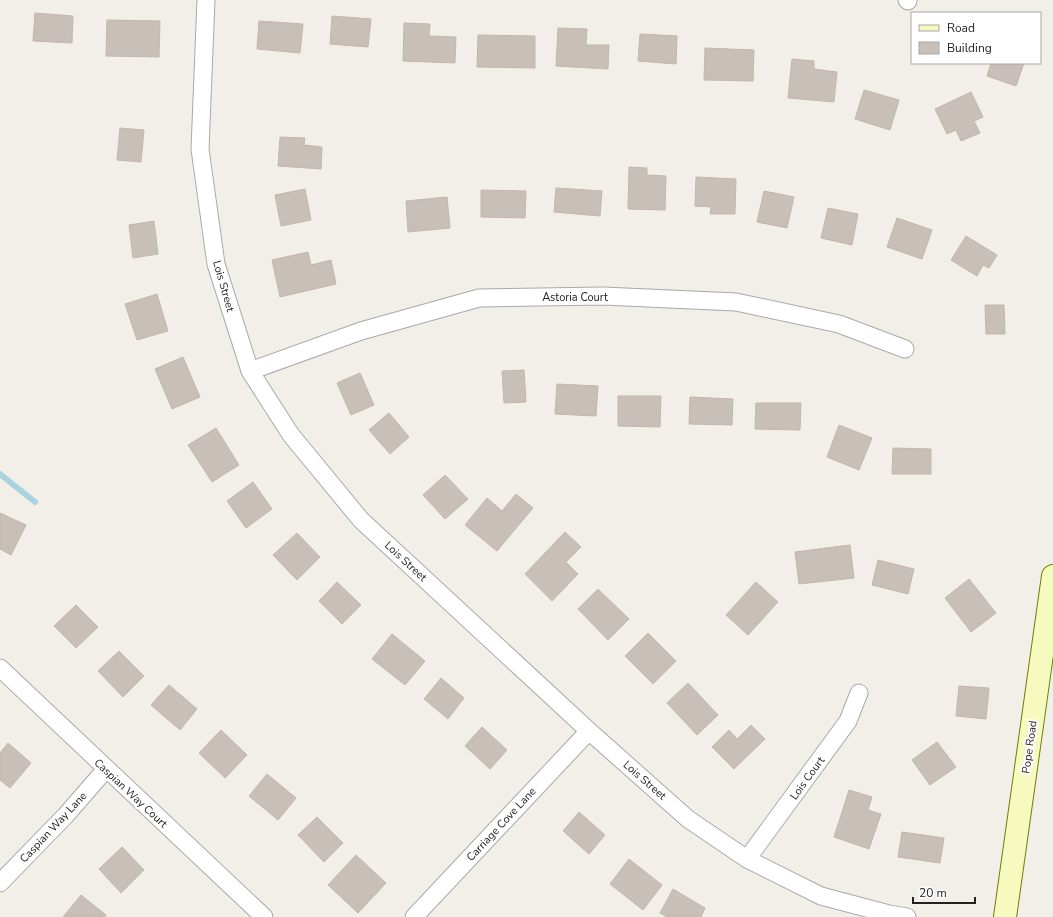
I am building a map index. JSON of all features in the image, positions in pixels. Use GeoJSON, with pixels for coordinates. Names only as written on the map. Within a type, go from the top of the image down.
{"type":"FeatureCollection","features":[{"type":"Feature","properties":{"kind":"street","name":"Lois Street"},"geometry":{"type":"LineString","coordinates":[[206,0],[200,149],[216,264],[250,371],[291,435],[361,520],[588,731],[688,819],[747,859],[821,896],[889,914],[907,917]]}},
{"type":"Feature","properties":{"kind":"street","name":"Astoria Court"},"geometry":{"type":"LineString","coordinates":[[250,371],[361,330],[479,298],[603,296],[736,302],[839,324],[905,349]]}},
{"type":"Feature","properties":{"kind":"street","name":"Pope Road"},"geometry":{"type":"LineString","coordinates":[[1005,917],[1053,576]]}},
{"type":"Feature","properties":{"kind":"street","name":"Caspian Way Court"},"geometry":{"type":"LineString","coordinates":[[0,668],[264,917]]}},
{"type":"Feature","properties":{"kind":"street","name":"Lois Court"},"geometry":{"type":"LineString","coordinates":[[747,859],[848,721],[859,693]]}},
{"type":"Feature","properties":{"kind":"street","name":"Carriage Cove Lane"},"geometry":{"type":"LineString","coordinates":[[414,917],[588,731]]}},
{"type":"Feature","properties":{"kind":"street","name":"Caspian Way Lane"},"geometry":{"type":"LineString","coordinates":[[0,883],[66,815],[106,769]]}},
{"type":"Feature","properties":{"kind":"building"},"geometry":{"type":"Polygon","coordinates":[[[35,13],[73,16],[72,43],[33,41],[35,13]]]}},
{"type":"Feature","properties":{"kind":"building"},"geometry":{"type":"Polygon","coordinates":[[[332,16],[371,19],[368,47],[330,44],[332,16]]]}},
{"type":"Feature","properties":{"kind":"building"},"geometry":{"type":"Polygon","coordinates":[[[107,20],[160,21],[159,57],[106,56],[107,20]]]}},
{"type":"Feature","properties":{"kind":"building"},"geometry":{"type":"Polygon","coordinates":[[[259,21],[303,24],[300,53],[257,49],[259,21]]]}},
{"type":"Feature","properties":{"kind":"building"},"geometry":{"type":"Polygon","coordinates":[[[404,23],[430,24],[429,36],[456,37],[455,63],[403,61],[404,23]]]}},
{"type":"Feature","properties":{"kind":"building"},"geometry":{"type":"Polygon","coordinates":[[[558,28],[587,29],[586,45],[609,45],[608,69],[556,66],[558,28]]]}},
{"type":"Feature","properties":{"kind":"building"},"geometry":{"type":"Polygon","coordinates":[[[640,34],[677,36],[676,64],[638,61],[640,34]]]}},
{"type":"Feature","properties":{"kind":"building"},"geometry":{"type":"Polygon","coordinates":[[[478,35],[535,36],[535,68],[477,67],[478,35]]]}},
{"type":"Feature","properties":{"kind":"building"},"geometry":{"type":"Polygon","coordinates":[[[705,48],[754,50],[753,81],[704,80],[705,48]]]}},
{"type":"Feature","properties":{"kind":"building"},"geometry":{"type":"Polygon","coordinates":[[[792,59],[814,61],[814,69],[837,72],[834,102],[788,98],[792,59]]]}},
{"type":"Feature","properties":{"kind":"building"},"geometry":{"type":"Polygon","coordinates":[[[991,64],[1024,64],[1016,86],[987,76],[991,64]]]}},
{"type":"Feature","properties":{"kind":"building"},"geometry":{"type":"Polygon","coordinates":[[[864,90],[899,100],[890,130],[855,119],[864,90]]]}},
{"type":"Feature","properties":{"kind":"building"},"geometry":{"type":"Polygon","coordinates":[[[971,92],[983,117],[974,121],[980,133],[961,141],[956,130],[947,134],[935,109],[971,92]]]}},
{"type":"Feature","properties":{"kind":"building"},"geometry":{"type":"Polygon","coordinates":[[[120,128],[144,130],[141,162],[117,160],[120,128]]]}},
{"type":"Feature","properties":{"kind":"building"},"geometry":{"type":"Polygon","coordinates":[[[280,137],[305,138],[304,145],[322,147],[321,169],[278,166],[280,137]]]}},
{"type":"Feature","properties":{"kind":"building"},"geometry":{"type":"Polygon","coordinates":[[[629,167],[647,168],[647,175],[666,176],[665,210],[628,209],[629,167]]]}},
{"type":"Feature","properties":{"kind":"building"},"geometry":{"type":"Polygon","coordinates":[[[696,177],[736,179],[735,214],[710,214],[711,207],[695,206],[696,177]]]}},
{"type":"Feature","properties":{"kind":"building"},"geometry":{"type":"Polygon","coordinates":[[[556,188],[602,191],[600,216],[554,212],[556,188]]]}},
{"type":"Feature","properties":{"kind":"building"},"geometry":{"type":"Polygon","coordinates":[[[305,189],[311,220],[281,226],[275,195],[305,189]]]}},
{"type":"Feature","properties":{"kind":"building"},"geometry":{"type":"Polygon","coordinates":[[[481,190],[526,191],[525,218],[481,217],[481,190]]]}},
{"type":"Feature","properties":{"kind":"building"},"geometry":{"type":"Polygon","coordinates":[[[764,191],[794,197],[787,228],[757,222],[764,191]]]}},
{"type":"Feature","properties":{"kind":"building"},"geometry":{"type":"Polygon","coordinates":[[[447,197],[450,228],[408,232],[406,201],[447,197]]]}},
{"type":"Feature","properties":{"kind":"building"},"geometry":{"type":"Polygon","coordinates":[[[828,208],[858,214],[852,245],[821,238],[828,208]]]}},
{"type":"Feature","properties":{"kind":"building"},"geometry":{"type":"Polygon","coordinates":[[[897,218],[932,230],[922,259],[887,247],[897,218]]]}},
{"type":"Feature","properties":{"kind":"building"},"geometry":{"type":"Polygon","coordinates":[[[154,221],[158,254],[133,258],[129,225],[154,221]]]}},
{"type":"Feature","properties":{"kind":"building"},"geometry":{"type":"Polygon","coordinates":[[[966,236],[997,255],[989,268],[983,265],[977,276],[951,260],[966,236]]]}},
{"type":"Feature","properties":{"kind":"building"},"geometry":{"type":"Polygon","coordinates":[[[308,252],[311,265],[331,260],[336,284],[280,297],[272,260],[308,252]]]}},
{"type":"Feature","properties":{"kind":"building"},"geometry":{"type":"Polygon","coordinates":[[[157,294],[168,331],[137,340],[125,304],[157,294]]]}},
{"type":"Feature","properties":{"kind":"building"},"geometry":{"type":"Polygon","coordinates":[[[985,305],[1004,305],[1005,334],[986,334],[985,305]]]}},
{"type":"Feature","properties":{"kind":"building"},"geometry":{"type":"Polygon","coordinates":[[[183,357],[200,397],[172,409],[155,369],[183,357]]]}},
{"type":"Feature","properties":{"kind":"building"},"geometry":{"type":"Polygon","coordinates":[[[524,370],[526,402],[504,403],[502,371],[524,370]]]}},
{"type":"Feature","properties":{"kind":"building"},"geometry":{"type":"Polygon","coordinates":[[[360,373],[374,405],[351,415],[337,383],[360,373]]]}},
{"type":"Feature","properties":{"kind":"building"},"geometry":{"type":"Polygon","coordinates":[[[557,384],[598,386],[596,416],[555,414],[557,384]]]}},
{"type":"Feature","properties":{"kind":"building"},"geometry":{"type":"Polygon","coordinates":[[[618,396],[661,396],[660,427],[618,426],[618,396]]]}},
{"type":"Feature","properties":{"kind":"building"},"geometry":{"type":"Polygon","coordinates":[[[690,397],[733,399],[732,425],[689,424],[690,397]]]}},
{"type":"Feature","properties":{"kind":"building"},"geometry":{"type":"Polygon","coordinates":[[[756,403],[801,403],[800,430],[755,429],[756,403]]]}},
{"type":"Feature","properties":{"kind":"building"},"geometry":{"type":"Polygon","coordinates":[[[389,413],[409,437],[390,454],[369,430],[389,413]]]}},
{"type":"Feature","properties":{"kind":"building"},"geometry":{"type":"Polygon","coordinates":[[[839,425],[872,438],[859,470],[827,457],[839,425]]]}},
{"type":"Feature","properties":{"kind":"building"},"geometry":{"type":"Polygon","coordinates":[[[216,428],[239,465],[212,482],[188,445],[216,428]]]}},
{"type":"Feature","properties":{"kind":"building"},"geometry":{"type":"Polygon","coordinates":[[[893,448],[931,449],[931,474],[892,474],[893,448]]]}},
{"type":"Feature","properties":{"kind":"building"},"geometry":{"type":"Polygon","coordinates":[[[445,475],[468,499],[445,519],[423,495],[445,475]]]}},
{"type":"Feature","properties":{"kind":"building"},"geometry":{"type":"Polygon","coordinates":[[[253,482],[272,509],[246,528],[227,501],[253,482]]]}},
{"type":"Feature","properties":{"kind":"building"},"geometry":{"type":"Polygon","coordinates":[[[516,494],[533,508],[497,551],[465,525],[487,498],[502,511],[516,494]]]}},
{"type":"Feature","properties":{"kind":"building"},"geometry":{"type":"Polygon","coordinates":[[[0,513],[26,525],[11,555],[0,549],[0,513]]]}},
{"type":"Feature","properties":{"kind":"building"},"geometry":{"type":"Polygon","coordinates":[[[565,532],[581,547],[566,562],[578,574],[552,601],[525,574],[565,532]]]}},
{"type":"Feature","properties":{"kind":"building"},"geometry":{"type":"Polygon","coordinates":[[[297,533],[320,557],[297,580],[273,555],[297,533]]]}},
{"type":"Feature","properties":{"kind":"building"},"geometry":{"type":"Polygon","coordinates":[[[850,545],[854,578],[799,584],[795,552],[850,545]]]}},
{"type":"Feature","properties":{"kind":"building"},"geometry":{"type":"Polygon","coordinates":[[[878,560],[914,569],[908,594],[872,585],[878,560]]]}},
{"type":"Feature","properties":{"kind":"building"},"geometry":{"type":"Polygon","coordinates":[[[969,579],[996,613],[971,632],[945,598],[969,579]]]}},
{"type":"Feature","properties":{"kind":"building"},"geometry":{"type":"Polygon","coordinates":[[[337,582],[361,605],[342,624],[319,601],[337,582]]]}},
{"type":"Feature","properties":{"kind":"building"},"geometry":{"type":"Polygon","coordinates":[[[756,582],[778,602],[748,635],[726,615],[756,582]]]}},
{"type":"Feature","properties":{"kind":"building"},"geometry":{"type":"Polygon","coordinates":[[[598,589],[629,619],[608,640],[578,609],[598,589]]]}},
{"type":"Feature","properties":{"kind":"building"},"geometry":{"type":"Polygon","coordinates":[[[76,605],[98,627],[76,648],[54,626],[76,605]]]}},
{"type":"Feature","properties":{"kind":"building"},"geometry":{"type":"Polygon","coordinates":[[[648,633],[676,661],[653,684],[625,656],[648,633]]]}},
{"type":"Feature","properties":{"kind":"building"},"geometry":{"type":"Polygon","coordinates":[[[392,634],[425,661],[405,685],[372,659],[392,634]]]}},
{"type":"Feature","properties":{"kind":"building"},"geometry":{"type":"Polygon","coordinates":[[[119,651],[144,676],[123,697],[98,671],[119,651]]]}},
{"type":"Feature","properties":{"kind":"building"},"geometry":{"type":"Polygon","coordinates":[[[441,678],[464,698],[448,719],[424,699],[441,678]]]}},
{"type":"Feature","properties":{"kind":"building"},"geometry":{"type":"Polygon","coordinates":[[[688,683],[718,715],[697,735],[667,703],[688,683]]]}},
{"type":"Feature","properties":{"kind":"building"},"geometry":{"type":"Polygon","coordinates":[[[169,685],[197,709],[180,730],[151,705],[169,685]]]}},
{"type":"Feature","properties":{"kind":"building"},"geometry":{"type":"Polygon","coordinates":[[[959,686],[989,688],[986,719],[956,716],[959,686]]]}},
{"type":"Feature","properties":{"kind":"building"},"geometry":{"type":"Polygon","coordinates":[[[751,725],[765,739],[734,769],[712,747],[729,730],[737,739],[751,725]]]}},
{"type":"Feature","properties":{"kind":"building"},"geometry":{"type":"Polygon","coordinates":[[[482,727],[507,750],[490,769],[465,746],[482,727]]]}},
{"type":"Feature","properties":{"kind":"building"},"geometry":{"type":"Polygon","coordinates":[[[221,730],[247,755],[225,778],[199,753],[221,730]]]}},
{"type":"Feature","properties":{"kind":"building"},"geometry":{"type":"Polygon","coordinates":[[[937,742],[956,767],[930,785],[912,760],[937,742]]]}},
{"type":"Feature","properties":{"kind":"building"},"geometry":{"type":"Polygon","coordinates":[[[8,743],[31,763],[10,788],[0,780],[0,753],[8,743]]]}},
{"type":"Feature","properties":{"kind":"building"},"geometry":{"type":"Polygon","coordinates":[[[267,774],[296,798],[278,820],[249,796],[267,774]]]}},
{"type":"Feature","properties":{"kind":"building"},"geometry":{"type":"Polygon","coordinates":[[[849,790],[872,797],[868,810],[881,814],[869,849],[834,837],[849,790]]]}},
{"type":"Feature","properties":{"kind":"building"},"geometry":{"type":"Polygon","coordinates":[[[579,812],[605,835],[589,854],[563,831],[579,812]]]}},
{"type":"Feature","properties":{"kind":"building"},"geometry":{"type":"Polygon","coordinates":[[[317,817],[343,843],[324,862],[298,835],[317,817]]]}},
{"type":"Feature","properties":{"kind":"building"},"geometry":{"type":"Polygon","coordinates":[[[902,832],[944,838],[940,863],[898,857],[902,832]]]}},
{"type":"Feature","properties":{"kind":"building"},"geometry":{"type":"Polygon","coordinates":[[[122,847],[144,870],[121,893],[99,869],[122,847]]]}},
{"type":"Feature","properties":{"kind":"building"},"geometry":{"type":"Polygon","coordinates":[[[356,855],[386,883],[358,913],[328,885],[356,855]]]}},
{"type":"Feature","properties":{"kind":"building"},"geometry":{"type":"Polygon","coordinates":[[[629,859],[662,885],[643,910],[610,884],[629,859]]]}},
{"type":"Feature","properties":{"kind":"building"},"geometry":{"type":"Polygon","coordinates":[[[673,889],[705,908],[701,917],[667,917],[660,913],[673,889]]]}},
{"type":"Feature","properties":{"kind":"building"},"geometry":{"type":"Polygon","coordinates":[[[81,895],[106,915],[105,917],[63,917],[81,895]]]}},
{"type":"Feature","properties":{"kind":"waterway"},"geometry":{"type":"LineString","coordinates":[[0,474],[35,502]]}}]}
